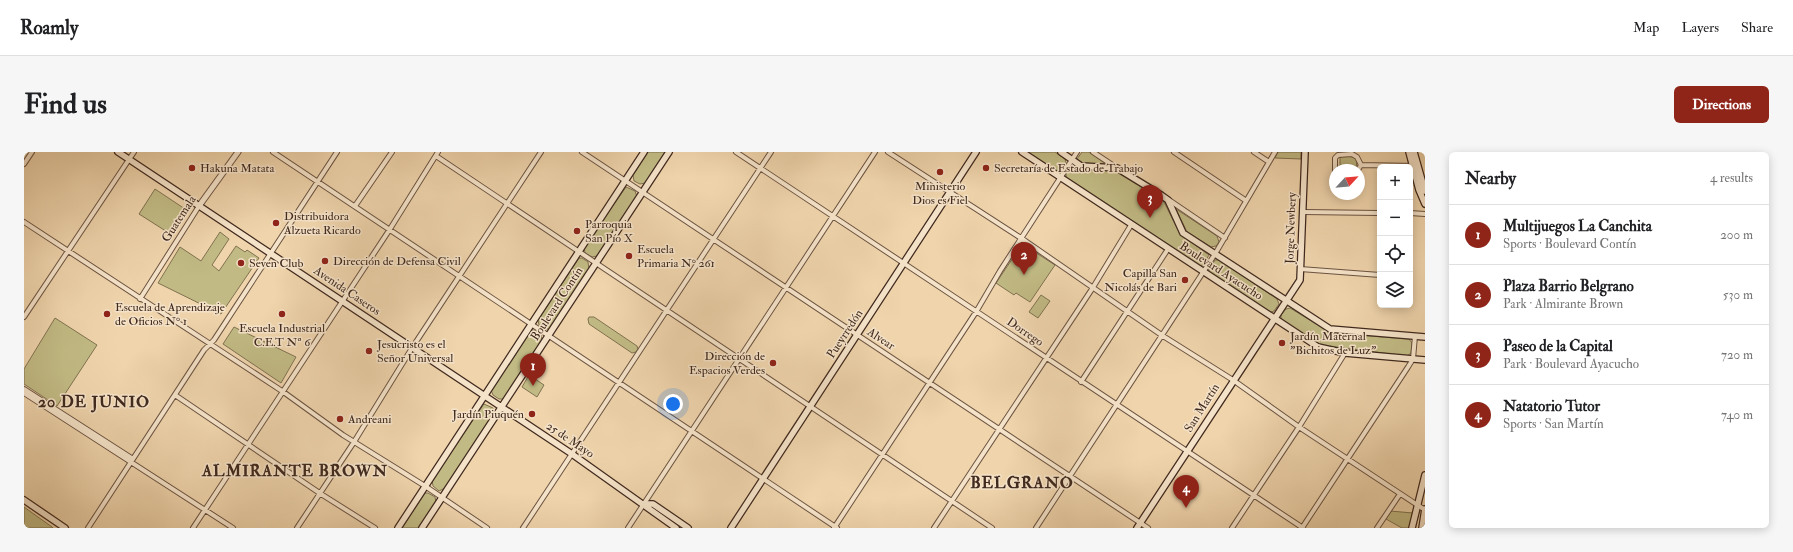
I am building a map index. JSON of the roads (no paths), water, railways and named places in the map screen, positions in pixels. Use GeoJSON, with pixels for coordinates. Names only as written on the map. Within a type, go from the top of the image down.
{"type":"FeatureCollection","features":[{"type":"Feature","properties":{"kind":"main road","name":"Avenida Caseros"},"geometry":{"type":"LineString","coordinates":[[118,152],[484,396]]}},
{"type":"Feature","properties":{"kind":"main road","name":"Boulevard Contín"},"geometry":{"type":"LineString","coordinates":[[398,528],[577,252],[644,152]]}},
{"type":"Feature","properties":{"kind":"main road","name":"Boulevard Contín"},"geometry":{"type":"LineString","coordinates":[[422,528],[669,152]]}},
{"type":"Feature","properties":{"kind":"main road","name":"Pueyrredón"},"geometry":{"type":"LineString","coordinates":[[732,528],[976,152]]}},
{"type":"Feature","properties":{"kind":"main road","name":"Boulevard Ayacucho"},"geometry":{"type":"LineString","coordinates":[[1022,152],[1318,347],[1345,352],[1425,360]]}},
{"type":"Feature","properties":{"kind":"main road"},"geometry":{"type":"LineString","coordinates":[[1060,152],[1081,166],[1117,168],[1168,200]]}},
{"type":"Feature","properties":{"kind":"main road","name":"Jorge Newbery"},"geometry":{"type":"LineString","coordinates":[[1286,301],[1300,280],[1305,152]]}},
{"type":"Feature","properties":{"kind":"main road"},"geometry":{"type":"LineString","coordinates":[[1409,152],[1425,191]]}},
{"type":"Feature","properties":{"kind":"main road"},"geometry":{"type":"LineString","coordinates":[[1414,152],[1419,190],[1425,204]]}},
{"type":"Feature","properties":{"kind":"main road","name":"Boulevard Ayacucho"},"geometry":{"type":"LineString","coordinates":[[1168,200],[1183,233],[1330,329],[1425,337]]}},
{"type":"Feature","properties":{"kind":"main road","name":"San Martín"},"geometry":{"type":"LineString","coordinates":[[1139,525],[1286,301]]}},
{"type":"Feature","properties":{"kind":"main road","name":"25 de Mayo"},"geometry":{"type":"LineString","coordinates":[[484,396],[572,454],[676,528]]}},
{"type":"Feature","properties":{"kind":"main road"},"geometry":{"type":"LineString","coordinates":[[1412,528],[1425,475]]}},
{"type":"Feature","properties":{"kind":"main road"},"geometry":{"type":"LineString","coordinates":[[24,500],[65,528]]}},
{"type":"Feature","properties":{"kind":"main road","name":"25 de Mayo"},"geometry":{"type":"LineString","coordinates":[[644,504],[652,504],[688,528]]}},
{"type":"Feature","properties":{"kind":"main road"},"geometry":{"type":"LineString","coordinates":[[1422,528],[1425,510]]}},
{"type":"Feature","properties":{"kind":"street"},"geometry":{"type":"LineString","coordinates":[[25,161],[32,152]]}},
{"type":"Feature","properties":{"kind":"street"},"geometry":{"type":"LineString","coordinates":[[24,318],[134,152]]}},
{"type":"Feature","properties":{"kind":"street","name":"Guatemala"},"geometry":{"type":"LineString","coordinates":[[140,299],[199,206],[238,152]]}},
{"type":"Feature","properties":{"kind":"street"},"geometry":{"type":"LineString","coordinates":[[273,152],[764,479],[835,528],[976,312],[1021,238],[1077,152]]}},
{"type":"Feature","properties":{"kind":"street"},"geometry":{"type":"LineString","coordinates":[[88,528],[337,152]]}},
{"type":"Feature","properties":{"kind":"street"},"geometry":{"type":"LineString","coordinates":[[355,206],[392,152]]}},
{"type":"Feature","properties":{"kind":"street"},"geometry":{"type":"LineString","coordinates":[[193,528],[247,444],[390,230],[438,152]]}},
{"type":"Feature","properties":{"kind":"street"},"geometry":{"type":"LineString","coordinates":[[297,528],[321,494],[412,348],[541,152]]}},
{"type":"Feature","properties":{"kind":"street","name":"Alvear"},"geometry":{"type":"LineString","coordinates":[[582,152],[1070,476],[1139,525],[1148,528]]}},
{"type":"Feature","properties":{"kind":"street","name":"Dorrego"},"geometry":{"type":"LineString","coordinates":[[736,152],[1303,528]]}},
{"type":"Feature","properties":{"kind":"street"},"geometry":{"type":"LineString","coordinates":[[523,528],[771,152]]}},
{"type":"Feature","properties":{"kind":"street"},"geometry":{"type":"LineString","coordinates":[[628,528],[874,152]]}},
{"type":"Feature","properties":{"kind":"street"},"geometry":{"type":"LineString","coordinates":[[888,152],[950,194],[1021,238],[1092,289],[1233,380],[1299,427],[1425,510]]}},
{"type":"Feature","properties":{"kind":"street"},"geometry":{"type":"LineString","coordinates":[[1093,152],[1117,168]]}},
{"type":"Feature","properties":{"kind":"street"},"geometry":{"type":"LineString","coordinates":[[1174,152],[1245,200]]}},
{"type":"Feature","properties":{"kind":"street"},"geometry":{"type":"LineString","coordinates":[[1254,152],[1269,162]]}},
{"type":"Feature","properties":{"kind":"street"},"geometry":{"type":"LineString","coordinates":[[1036,528],[1163,336],[1215,254],[1274,152]]}},
{"type":"Feature","properties":{"kind":"street"},"geometry":{"type":"LineString","coordinates":[[1335,164],[1335,158],[1338,155],[1352,154],[1358,157],[1361,164]]}},
{"type":"Feature","properties":{"kind":"street"},"geometry":{"type":"LineString","coordinates":[[436,156],[577,252],[992,528]]}},
{"type":"Feature","properties":{"kind":"street"},"geometry":{"type":"LineString","coordinates":[[1365,165],[1415,166]]}},
{"type":"Feature","properties":{"kind":"street"},"geometry":{"type":"LineString","coordinates":[[1168,200],[1225,238]]}},
{"type":"Feature","properties":{"kind":"street"},"geometry":{"type":"LineString","coordinates":[[1302,212],[1377,213]]}},
{"type":"Feature","properties":{"kind":"street"},"geometry":{"type":"LineString","coordinates":[[1413,213],[1425,214]]}},
{"type":"Feature","properties":{"kind":"street"},"geometry":{"type":"LineString","coordinates":[[24,222],[210,344],[354,442],[425,486],[487,528]]}},
{"type":"Feature","properties":{"kind":"street"},"geometry":{"type":"LineString","coordinates":[[934,528],[1092,289],[1131,225]]}},
{"type":"Feature","properties":{"kind":"street"},"geometry":{"type":"LineString","coordinates":[[1081,382],[1168,249]]}},
{"type":"Feature","properties":{"kind":"street"},"geometry":{"type":"LineString","coordinates":[[1300,269],[1377,275]]}},
{"type":"Feature","properties":{"kind":"street"},"geometry":{"type":"LineString","coordinates":[[1303,528],[1413,359],[1415,336]]}},
{"type":"Feature","properties":{"kind":"street"},"geometry":{"type":"LineString","coordinates":[[1232,528],[1299,427],[1345,352]]}},
{"type":"Feature","properties":{"kind":"street"},"geometry":{"type":"LineString","coordinates":[[24,389],[38,400],[233,528]]}},
{"type":"Feature","properties":{"kind":"street"},"geometry":{"type":"LineString","coordinates":[[24,393],[38,400]]}},
{"type":"Feature","properties":{"kind":"street"},"geometry":{"type":"LineString","coordinates":[[175,395],[321,494],[376,528]]}},
{"type":"Feature","properties":{"kind":"street"},"geometry":{"type":"LineString","coordinates":[[1377,528],[1400,494]]}},
{"type":"Feature","properties":{"kind":"place","name":"Hakuna Matata"},"geometry":{"type":"Point","coordinates":[192,168]}},
{"type":"Feature","properties":{"kind":"place","name":"Secretaría de Estado de Trabajo"},"geometry":{"type":"Point","coordinates":[986,168]}},
{"type":"Feature","properties":{"kind":"place","name":"Ministerio Dios es Fiel"},"geometry":{"type":"Point","coordinates":[940,172]}},
{"type":"Feature","properties":{"kind":"place","name":"Paseo de la Capital"},"geometry":{"type":"Point","coordinates":[1150,218]}},
{"type":"Feature","properties":{"kind":"place","name":"Distribuidora Alzueta Ricardo"},"geometry":{"type":"Point","coordinates":[276,223]}},
{"type":"Feature","properties":{"kind":"place","name":"Parroquia San Pío X"},"geometry":{"type":"Point","coordinates":[577,231]}},
{"type":"Feature","properties":{"kind":"place","name":"Escuela Primaria N° 261"},"geometry":{"type":"Point","coordinates":[629,256]}},
{"type":"Feature","properties":{"kind":"place","name":"Dirección de Defensa Civil"},"geometry":{"type":"Point","coordinates":[325,261]}},
{"type":"Feature","properties":{"kind":"place","name":"Seven Club"},"geometry":{"type":"Point","coordinates":[241,263]}},
{"type":"Feature","properties":{"kind":"place","name":"Plaza Barrio Belgrano"},"geometry":{"type":"Point","coordinates":[1024,275]}},
{"type":"Feature","properties":{"kind":"place","name":"Capilla San Nicolás de Bari"},"geometry":{"type":"Point","coordinates":[1185,280]}},
{"type":"Feature","properties":{"kind":"place","name":"Escuela de Aprendizaje de Oficios N° 1"},"geometry":{"type":"Point","coordinates":[107,314]}},
{"type":"Feature","properties":{"kind":"place","name":"Escuela Industrial C.E.T Nº 6"},"geometry":{"type":"Point","coordinates":[282,314]}},
{"type":"Feature","properties":{"kind":"place","name":"Jardín Maternal \"Bichitos de Luz\""},"geometry":{"type":"Point","coordinates":[1282,343]}},
{"type":"Feature","properties":{"kind":"place","name":"Jesucristo es el Señor Universal"},"geometry":{"type":"Point","coordinates":[369,351]}},
{"type":"Feature","properties":{"kind":"place","name":"Dirección de Espacios Verdes"},"geometry":{"type":"Point","coordinates":[773,363]}},
{"type":"Feature","properties":{"kind":"place","name":"Multijuegos La Canchita"},"geometry":{"type":"Point","coordinates":[533,386]}},
{"type":"Feature","properties":{"kind":"place","name":"Jardín Piuquén"},"geometry":{"type":"Point","coordinates":[532,414]}},
{"type":"Feature","properties":{"kind":"place","name":"Andreani"},"geometry":{"type":"Point","coordinates":[340,419]}},
{"type":"Feature","properties":{"kind":"place","name":"Natatorio Tutor"},"geometry":{"type":"Point","coordinates":[1186,508]}},
{"type":"Feature","properties":{"kind":"district","name":"20 DE JUNIO"},"geometry":{"type":"Point","coordinates":[94,402]}},
{"type":"Feature","properties":{"kind":"district","name":"ALMIRANTE BROWN"},"geometry":{"type":"Point","coordinates":[295,471]}},
{"type":"Feature","properties":{"kind":"district","name":"BELGRANO"},"geometry":{"type":"Point","coordinates":[1022,483]}}]}
